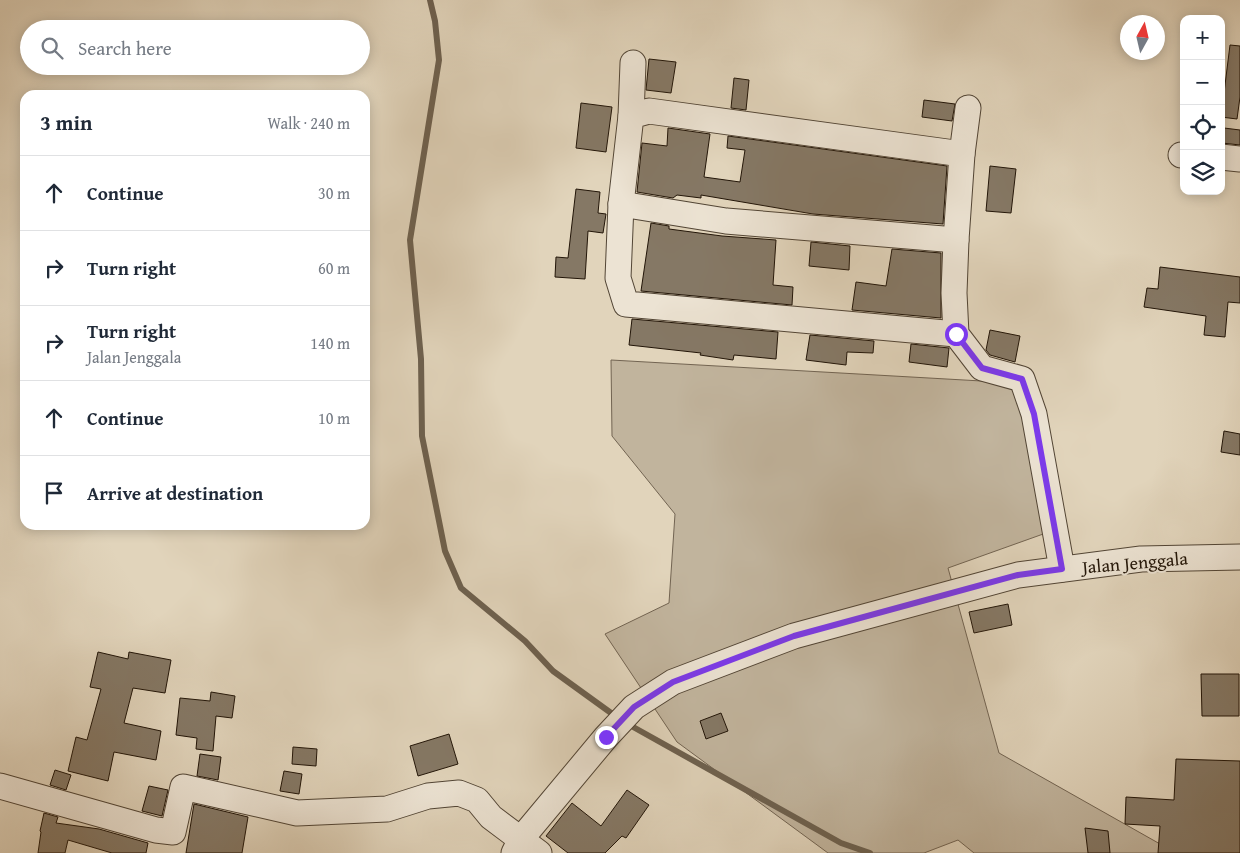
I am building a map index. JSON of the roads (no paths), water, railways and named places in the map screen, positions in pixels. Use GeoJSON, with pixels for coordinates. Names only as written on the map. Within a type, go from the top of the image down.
{"type":"FeatureCollection","features":[{"type":"Feature","properties":{"kind":"street"},"geometry":{"type":"LineString","coordinates":[[633,63],[631,116],[620,204],[618,278],[626,304],[956,334]]}},
{"type":"Feature","properties":{"kind":"street"},"geometry":{"type":"LineString","coordinates":[[968,108],[962,154],[956,240],[954,293],[956,334],[982,368],[1022,379],[1034,414],[1062,569]]}},
{"type":"Feature","properties":{"kind":"street"},"geometry":{"type":"LineString","coordinates":[[631,116],[649,111],[962,154]]}},
{"type":"Feature","properties":{"kind":"street"},"geometry":{"type":"LineString","coordinates":[[1225,157],[1240,159]]}},
{"type":"Feature","properties":{"kind":"street"},"geometry":{"type":"LineString","coordinates":[[620,204],[726,221],[956,240]]}},
{"type":"Feature","properties":{"kind":"street","name":"Jalan Jenggala"},"geometry":{"type":"LineString","coordinates":[[525,848],[606,737],[634,707],[673,682],[794,636],[1018,575],[1141,559],[1240,557]]}},
{"type":"Feature","properties":{"kind":"street"},"geometry":{"type":"LineString","coordinates":[[0,786],[156,830],[172,843],[183,787],[297,814],[387,809],[428,796],[459,793],[477,800],[490,817],[525,848]]}},
{"type":"Feature","properties":{"kind":"waterway"},"geometry":{"type":"LineString","coordinates":[[430,0],[435,21],[439,60],[410,240],[421,359],[422,436],[445,551],[461,588],[525,641],[553,671],[618,718]]}},
{"type":"Feature","properties":{"kind":"waterway"},"geometry":{"type":"LineString","coordinates":[[626,723],[841,843],[870,853]]}}]}
